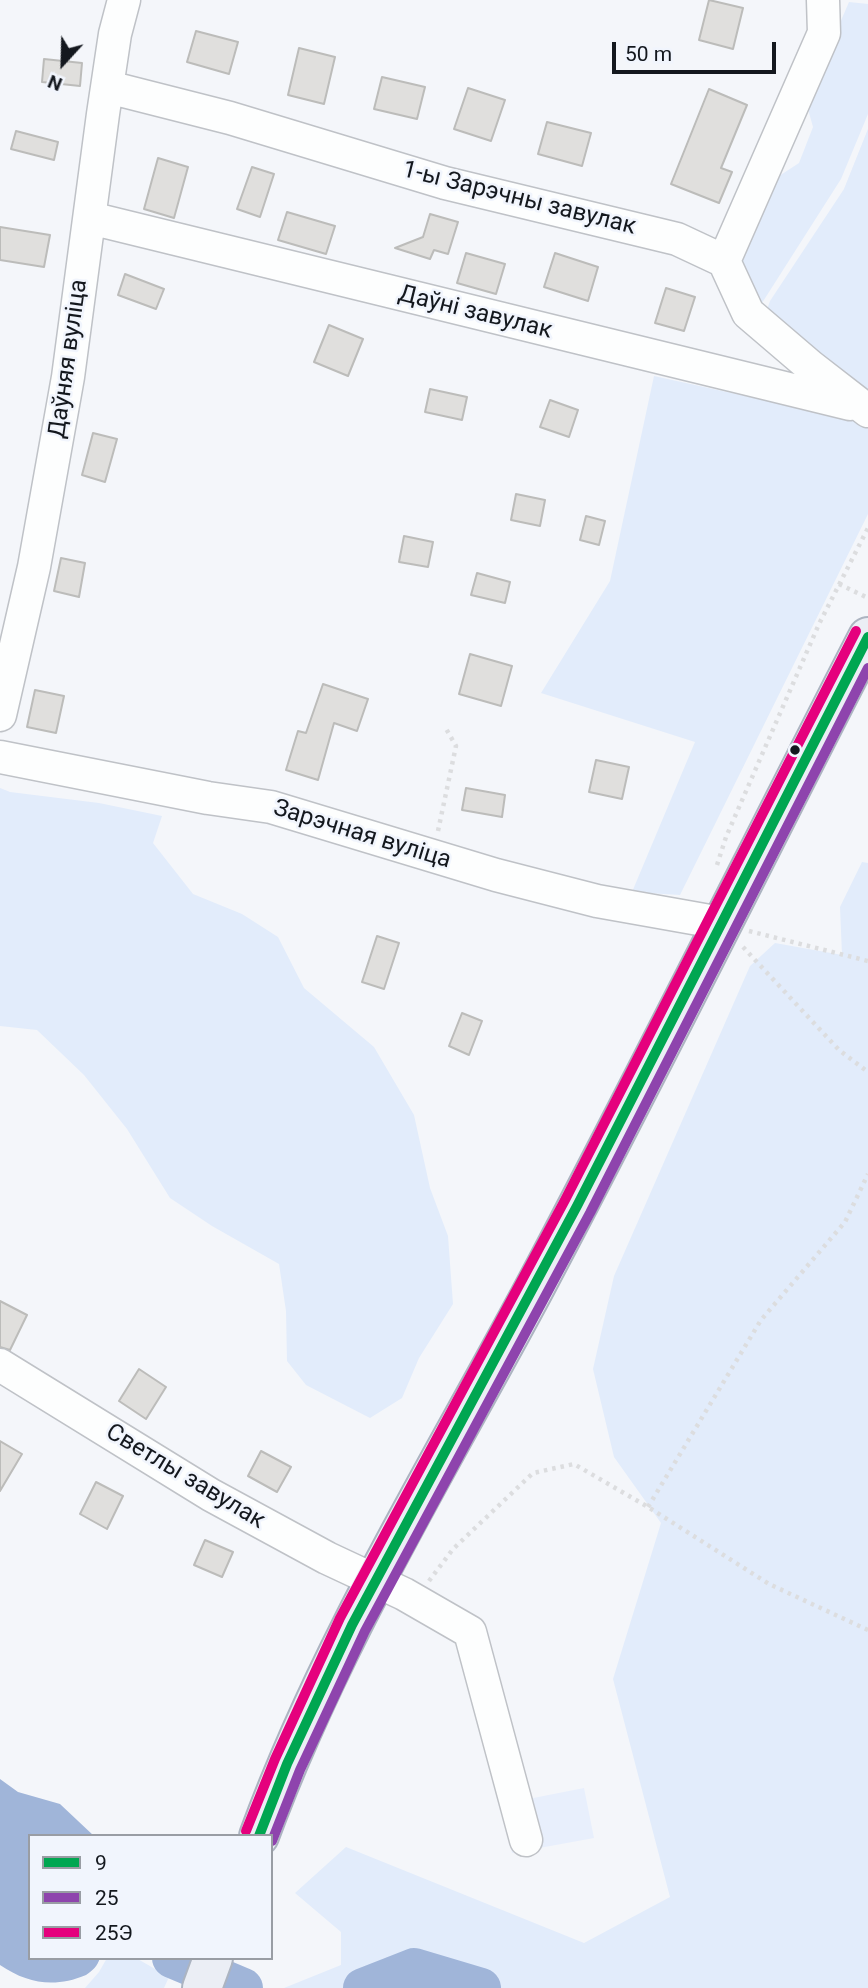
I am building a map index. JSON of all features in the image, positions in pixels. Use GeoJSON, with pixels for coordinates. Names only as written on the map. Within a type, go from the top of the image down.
{"type":"FeatureCollection","features":[{"type":"Feature","properties":{"kind":"main road"},"geometry":{"type":"LineString","coordinates":[[259,1834],[364,1576],[536,1284],[868,637]]}},
{"type":"Feature","properties":{"kind":"main road"},"geometry":{"type":"LineString","coordinates":[[202,1988],[212,1960]]}},
{"type":"Feature","properties":{"kind":"street","name":"Даўняя вуліца"},"geometry":{"type":"LineString","coordinates":[[0,715],[39,539],[68,377],[115,34],[124,0]]}},
{"type":"Feature","properties":{"kind":"street"},"geometry":{"type":"LineString","coordinates":[[823,0],[824,33],[724,261],[748,313],[865,409]]}},
{"type":"Feature","properties":{"kind":"street","name":"1-ы Зарэчны завулак"},"geometry":{"type":"LineString","coordinates":[[108,87],[253,125],[445,183],[677,239],[724,261]]}},
{"type":"Feature","properties":{"kind":"street","name":"Даўні завулак"},"geometry":{"type":"LineString","coordinates":[[90,218],[865,409]]}},
{"type":"Feature","properties":{"kind":"street","name":"Зарэчная вуліца"},"geometry":{"type":"LineString","coordinates":[[0,757],[208,798],[271,807],[433,856],[597,901],[721,923]]}},
{"type":"Feature","properties":{"kind":"street","name":"Светлы завулак"},"geometry":{"type":"LineString","coordinates":[[0,1365],[211,1495],[470,1632],[526,1840]]}},
{"type":"Feature","properties":{"kind":"path"},"geometry":{"type":"LineString","coordinates":[[714,872],[731,824],[819,624],[868,528]]}},
{"type":"Feature","properties":{"kind":"path"},"geometry":{"type":"LineString","coordinates":[[839,584],[868,597]]}},
{"type":"Feature","properties":{"kind":"path"},"geometry":{"type":"LineString","coordinates":[[433,856],[456,746],[444,726]]}},
{"type":"Feature","properties":{"kind":"path"},"geometry":{"type":"LineString","coordinates":[[721,923],[868,961]]}},
{"type":"Feature","properties":{"kind":"path"},"geometry":{"type":"LineString","coordinates":[[721,923],[839,1049],[868,1072]]}},
{"type":"Feature","properties":{"kind":"path"},"geometry":{"type":"LineString","coordinates":[[648,1507],[761,1320],[845,1222],[868,1174]]}},
{"type":"Feature","properties":{"kind":"path"},"geometry":{"type":"LineString","coordinates":[[364,1576],[421,1591],[453,1549],[533,1473],[574,1464],[648,1507],[769,1584],[868,1630]]}},
{"type":"Feature","properties":{"kind":"shaded area"},"geometry":{"type":"Polygon","coordinates":[[[849,2],[868,4],[868,114],[841,179],[762,303],[736,258],[773,180],[799,163],[813,127],[806,102],[849,2]]]}},
{"type":"Feature","properties":{"kind":"shaded area"},"geometry":{"type":"Polygon","coordinates":[[[868,129],[868,396],[765,315],[770,301],[844,189],[868,129]]]}},
{"type":"Feature","properties":{"kind":"shaded area"},"geometry":{"type":"Polygon","coordinates":[[[654,376],[859,421],[868,427],[868,514],[680,895],[632,892],[695,742],[541,693],[610,581],[654,376]]]}},
{"type":"Feature","properties":{"kind":"shaded area"},"geometry":{"type":"Polygon","coordinates":[[[0,788],[10,792],[99,803],[162,816],[153,843],[193,894],[242,914],[278,937],[304,988],[374,1047],[414,1115],[430,1188],[448,1236],[453,1304],[419,1358],[402,1398],[370,1418],[306,1385],[287,1361],[286,1311],[279,1264],[212,1226],[170,1198],[127,1129],[84,1075],[37,1030],[0,1026],[0,788]]]}},
{"type":"Feature","properties":{"kind":"shaded area"},"geometry":{"type":"Polygon","coordinates":[[[862,862],[868,863],[868,1988],[284,1988],[341,1965],[341,1932],[295,1893],[346,1847],[584,1943],[670,1897],[613,1679],[661,1523],[614,1457],[593,1369],[614,1276],[750,966],[775,943],[842,955],[840,907],[862,862]]]}},
{"type":"Feature","properties":{"kind":"shaded area"},"geometry":{"type":"Polygon","coordinates":[[[584,1788],[594,1838],[512,1853],[503,1804],[584,1788]]]}},
{"type":"Feature","properties":{"kind":"shaded area"},"geometry":{"type":"Polygon","coordinates":[[[106,1960],[139,1960],[169,1977],[164,1988],[85,1988],[106,1960]]]}},
{"type":"Feature","properties":{"kind":"water"},"geometry":{"type":"Polygon","coordinates":[[[0,1779],[18,1792],[60,1804],[92,1834],[28,1834],[28,1960],[99,1960],[86,1975],[53,1983],[31,1980],[0,1965],[0,1779]]]}},
{"type":"Feature","properties":{"kind":"building"},"geometry":{"type":"Polygon","coordinates":[[[709,0],[743,8],[733,49],[699,40],[709,0]]]}},
{"type":"Feature","properties":{"kind":"building"},"geometry":{"type":"Polygon","coordinates":[[[196,31],[238,42],[229,74],[187,62],[196,31]]]}},
{"type":"Feature","properties":{"kind":"building"},"geometry":{"type":"Polygon","coordinates":[[[299,48],[335,57],[324,104],[288,95],[299,48]]]}},
{"type":"Feature","properties":{"kind":"building"},"geometry":{"type":"Polygon","coordinates":[[[44,59],[82,63],[80,86],[42,82],[44,59]]]}},
{"type":"Feature","properties":{"kind":"building"},"geometry":{"type":"Polygon","coordinates":[[[382,77],[425,87],[417,119],[374,109],[382,77]]]}},
{"type":"Feature","properties":{"kind":"building"},"geometry":{"type":"Polygon","coordinates":[[[468,88],[505,100],[491,141],[454,129],[468,88]]]}},
{"type":"Feature","properties":{"kind":"building"},"geometry":{"type":"Polygon","coordinates":[[[709,89],[747,105],[721,168],[732,172],[719,203],[671,184],[709,89]]]}},
{"type":"Feature","properties":{"kind":"building"},"geometry":{"type":"Polygon","coordinates":[[[547,122],[591,133],[582,166],[538,154],[547,122]]]}},
{"type":"Feature","properties":{"kind":"building"},"geometry":{"type":"Polygon","coordinates":[[[16,131],[58,142],[54,160],[11,149],[16,131]]]}},
{"type":"Feature","properties":{"kind":"building"},"geometry":{"type":"Polygon","coordinates":[[[158,158],[188,167],[174,218],[144,209],[158,158]]]}},
{"type":"Feature","properties":{"kind":"building"},"geometry":{"type":"Polygon","coordinates":[[[252,167],[274,174],[260,217],[237,209],[252,167]]]}},
{"type":"Feature","properties":{"kind":"building"},"geometry":{"type":"Polygon","coordinates":[[[287,212],[335,226],[326,254],[278,240],[287,212]]]}},
{"type":"Feature","properties":{"kind":"building"},"geometry":{"type":"Polygon","coordinates":[[[430,214],[458,222],[448,254],[434,250],[430,259],[395,248],[423,237],[430,214]]]}},
{"type":"Feature","properties":{"kind":"building"},"geometry":{"type":"Polygon","coordinates":[[[0,227],[50,235],[44,267],[0,260],[0,227]]]}},
{"type":"Feature","properties":{"kind":"building"},"geometry":{"type":"Polygon","coordinates":[[[466,253],[505,264],[496,294],[457,283],[466,253]]]}},
{"type":"Feature","properties":{"kind":"building"},"geometry":{"type":"Polygon","coordinates":[[[555,253],[598,267],[588,301],[544,287],[555,253]]]}},
{"type":"Feature","properties":{"kind":"building"},"geometry":{"type":"Polygon","coordinates":[[[125,274],[164,289],[156,309],[118,295],[125,274]]]}},
{"type":"Feature","properties":{"kind":"building"},"geometry":{"type":"Polygon","coordinates":[[[666,288],[695,297],[684,331],[655,323],[666,288]]]}},
{"type":"Feature","properties":{"kind":"building"},"geometry":{"type":"Polygon","coordinates":[[[329,325],[363,339],[348,376],[314,362],[329,325]]]}},
{"type":"Feature","properties":{"kind":"building"},"geometry":{"type":"Polygon","coordinates":[[[430,389],[467,397],[462,420],[425,412],[430,389]]]}},
{"type":"Feature","properties":{"kind":"building"},"geometry":{"type":"Polygon","coordinates":[[[550,400],[578,410],[569,437],[540,427],[550,400]]]}},
{"type":"Feature","properties":{"kind":"building"},"geometry":{"type":"Polygon","coordinates":[[[93,433],[117,439],[105,482],[82,475],[93,433]]]}},
{"type":"Feature","properties":{"kind":"building"},"geometry":{"type":"Polygon","coordinates":[[[516,494],[545,500],[540,526],[511,520],[516,494]]]}},
{"type":"Feature","properties":{"kind":"building"},"geometry":{"type":"Polygon","coordinates":[[[586,516],[605,521],[599,545],[580,540],[586,516]]]}},
{"type":"Feature","properties":{"kind":"building"},"geometry":{"type":"Polygon","coordinates":[[[404,536],[433,542],[428,567],[399,562],[404,536]]]}},
{"type":"Feature","properties":{"kind":"building"},"geometry":{"type":"Polygon","coordinates":[[[61,558],[85,563],[79,597],[54,591],[61,558]]]}},
{"type":"Feature","properties":{"kind":"building"},"geometry":{"type":"Polygon","coordinates":[[[477,573],[510,582],[505,603],[471,595],[477,573]]]}},
{"type":"Feature","properties":{"kind":"building"},"geometry":{"type":"Polygon","coordinates":[[[470,654],[512,666],[501,706],[459,694],[470,654]]]}},
{"type":"Feature","properties":{"kind":"building"},"geometry":{"type":"Polygon","coordinates":[[[323,684],[368,699],[357,731],[334,723],[318,780],[286,770],[298,731],[306,733],[323,684]]]}},
{"type":"Feature","properties":{"kind":"building"},"geometry":{"type":"Polygon","coordinates":[[[35,690],[64,696],[56,733],[27,727],[35,690]]]}},
{"type":"Feature","properties":{"kind":"building"},"geometry":{"type":"Polygon","coordinates":[[[596,760],[629,767],[622,799],[589,792],[596,760]]]}},
{"type":"Feature","properties":{"kind":"building"},"geometry":{"type":"Polygon","coordinates":[[[466,788],[505,795],[502,817],[462,810],[466,788]]]}},
{"type":"Feature","properties":{"kind":"building"},"geometry":{"type":"Polygon","coordinates":[[[377,936],[399,943],[384,989],[362,982],[377,936]]]}},
{"type":"Feature","properties":{"kind":"building"},"geometry":{"type":"Polygon","coordinates":[[[462,1013],[482,1021],[469,1055],[449,1046],[462,1013]]]}},
{"type":"Feature","properties":{"kind":"building"},"geometry":{"type":"Polygon","coordinates":[[[0,1301],[27,1315],[10,1350],[0,1347],[0,1301]]]}},
{"type":"Feature","properties":{"kind":"building"},"geometry":{"type":"Polygon","coordinates":[[[139,1369],[166,1387],[146,1419],[119,1401],[139,1369]]]}},
{"type":"Feature","properties":{"kind":"building"},"geometry":{"type":"Polygon","coordinates":[[[0,1441],[22,1454],[0,1491],[0,1441]]]}},
{"type":"Feature","properties":{"kind":"building"},"geometry":{"type":"Polygon","coordinates":[[[261,1451],[291,1467],[277,1492],[248,1476],[261,1451]]]}},
{"type":"Feature","properties":{"kind":"building"},"geometry":{"type":"Polygon","coordinates":[[[96,1482],[123,1496],[107,1529],[80,1514],[96,1482]]]}},
{"type":"Feature","properties":{"kind":"building"},"geometry":{"type":"Polygon","coordinates":[[[205,1540],[233,1552],[222,1577],[194,1565],[205,1540]]]}},
{"type":"Feature","properties":{"kind":"waterway"},"geometry":{"type":"LineString","coordinates":[[177,1960],[243,1988]]}},
{"type":"Feature","properties":{"kind":"waterway"},"geometry":{"type":"LineString","coordinates":[[363,1988],[414,1968],[481,1988]]}},
{"type":"Feature","properties":{"kind":"transit line","name":"25Э"},"geometry":{"type":"LineString","coordinates":[[246,1831],[275,1759],[340,1618],[565,1200],[856,631]]}},
{"type":"Feature","properties":{"kind":"transit line","name":"9"},"geometry":{"type":"LineString","coordinates":[[260,1834],[287,1764],[352,1625],[577,1206],[868,637]]}},
{"type":"Feature","properties":{"kind":"transit line","name":"25"},"geometry":{"type":"LineString","coordinates":[[273,1838],[300,1770],[365,1631],[590,1213],[868,668]]}}]}
